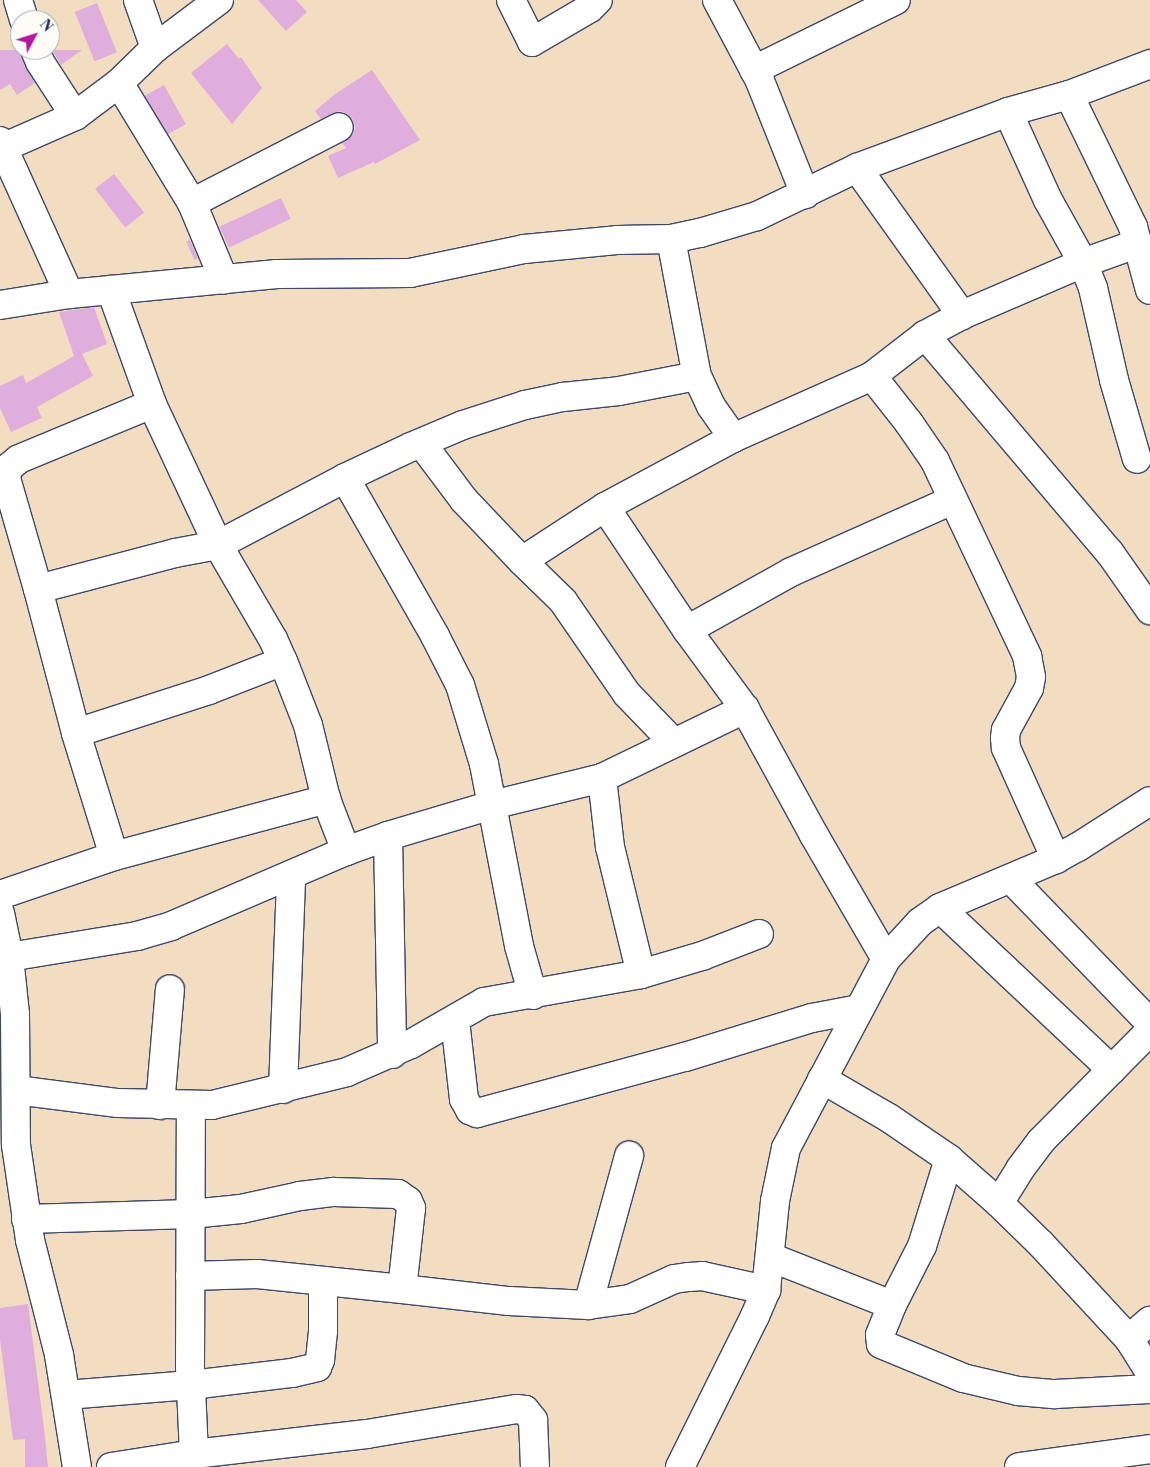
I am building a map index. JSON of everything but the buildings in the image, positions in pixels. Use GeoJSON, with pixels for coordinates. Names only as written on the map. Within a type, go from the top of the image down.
{"type":"FeatureCollection","features":[{"type":"Feature","properties":{"kind":"street"},"geometry":{"type":"LineString","coordinates":[[138,0],[155,48]]}},
{"type":"Feature","properties":{"kind":"street"},"geometry":{"type":"LineString","coordinates":[[70,294],[1,146],[75,116],[119,83],[155,48],[219,0]]}},
{"type":"Feature","properties":{"kind":"street"},"geometry":{"type":"LineString","coordinates":[[511,0],[532,42],[590,8],[598,0]]}},
{"type":"Feature","properties":{"kind":"street"},"geometry":{"type":"LineString","coordinates":[[717,0],[754,70],[805,194]]}},
{"type":"Feature","properties":{"kind":"street"},"geometry":{"type":"LineString","coordinates":[[754,70],[896,0]]}},
{"type":"Feature","properties":{"kind":"street"},"geometry":{"type":"LineString","coordinates":[[39,60],[75,116]]}},
{"type":"Feature","properties":{"kind":"street"},"geometry":{"type":"LineString","coordinates":[[0,305],[70,294],[277,274],[410,273],[524,249],[617,240],[671,239],[700,234],[756,216],[857,168],[1008,112],[1069,95],[1150,65]]}},
{"type":"Feature","properties":{"kind":"street"},"geometry":{"type":"LineString","coordinates":[[119,83],[192,203],[224,280]]}},
{"type":"Feature","properties":{"kind":"street"},"geometry":{"type":"LineString","coordinates":[[1069,95],[1139,243],[1150,290]]}},
{"type":"Feature","properties":{"kind":"street"},"geometry":{"type":"LineString","coordinates":[[1008,112],[1048,200],[1083,263],[1093,288],[1112,374],[1137,458]]}},
{"type":"Feature","properties":{"kind":"street"},"geometry":{"type":"LineString","coordinates":[[192,203],[339,127]]}},
{"type":"Feature","properties":{"kind":"street"},"geometry":{"type":"LineString","coordinates":[[857,168],[962,315]]}},
{"type":"Feature","properties":{"kind":"street"},"geometry":{"type":"LineString","coordinates":[[671,239],[697,376],[711,406],[733,438]]}},
{"type":"Feature","properties":{"kind":"street"},"geometry":{"type":"LineString","coordinates":[[522,562],[606,507],[733,438],[872,376],[925,335],[962,315],[1083,263],[1139,243]]}},
{"type":"Feature","properties":{"kind":"street"},"geometry":{"type":"LineString","coordinates":[[111,290],[152,404],[218,545],[273,639],[283,661],[308,725],[326,799],[346,851]]}},
{"type":"Feature","properties":{"kind":"street"},"geometry":{"type":"LineString","coordinates":[[925,335],[1110,553],[1150,610]]}},
{"type":"Feature","properties":{"kind":"street"},"geometry":{"type":"LineString","coordinates":[[38,589],[175,553],[218,545],[345,478],[463,425],[525,405],[563,397],[619,391],[697,376]]}},
{"type":"Feature","properties":{"kind":"street"},"geometry":{"type":"LineString","coordinates":[[872,376],[909,423],[935,461],[1028,656],[1031,677],[1029,688],[1006,730],[1006,748],[1056,859]]}},
{"type":"Feature","properties":{"kind":"street"},"geometry":{"type":"LineString","coordinates":[[114,856],[76,733],[6,478],[8,468],[19,459],[152,404]]}},
{"type":"Feature","properties":{"kind":"street"},"geometry":{"type":"LineString","coordinates":[[422,444],[464,500],[522,562],[563,601],[627,694],[673,742]]}},
{"type":"Feature","properties":{"kind":"street"},"geometry":{"type":"LineString","coordinates":[[345,478],[435,636],[460,685],[484,764],[519,946],[533,995]]}},
{"type":"Feature","properties":{"kind":"street"},"geometry":{"type":"LineString","coordinates":[[687,630],[791,572],[953,500]]}},
{"type":"Feature","properties":{"kind":"street"},"geometry":{"type":"LineString","coordinates":[[606,507],[687,630],[745,708],[814,835],[886,959]]}},
{"type":"Feature","properties":{"kind":"street"},"geometry":{"type":"LineString","coordinates":[[76,733],[209,690],[283,661]]}},
{"type":"Feature","properties":{"kind":"street"},"geometry":{"type":"LineString","coordinates":[[9,957],[137,936],[171,926],[346,851],[388,836],[492,804],[602,778],[745,708]]}},
{"type":"Feature","properties":{"kind":"street"},"geometry":{"type":"LineString","coordinates":[[602,778],[610,847],[641,974]]}},
{"type":"Feature","properties":{"kind":"street"},"geometry":{"type":"LineString","coordinates":[[0,895],[114,856],[326,799]]}},
{"type":"Feature","properties":{"kind":"street"},"geometry":{"type":"LineString","coordinates":[[680,1467],[747,1333],[766,1290],[775,1201],[786,1148],[886,959],[920,922],[940,908],[1056,859],[1146,810]]}},
{"type":"Feature","properties":{"kind":"street"},"geometry":{"type":"LineString","coordinates":[[388,836],[392,1054]]}},
{"type":"Feature","properties":{"kind":"street"},"geometry":{"type":"LineString","coordinates":[[283,1089],[291,876]]}},
{"type":"Feature","properties":{"kind":"street"},"geometry":{"type":"LineString","coordinates":[[1011,879],[1150,1023]]}},
{"type":"Feature","properties":{"kind":"street"},"geometry":{"type":"LineString","coordinates":[[940,908],[1112,1070]]}},
{"type":"Feature","properties":{"kind":"street"},"geometry":{"type":"LineString","coordinates":[[0,913],[9,957],[7,1015],[10,1104],[26,1219],[59,1355],[77,1467]]}},
{"type":"Feature","properties":{"kind":"street"},"geometry":{"type":"LineString","coordinates":[[10,1104],[212,1105],[283,1089],[347,1072],[392,1054],[484,1002],[533,995],[641,974],[702,956],[759,934]]}},
{"type":"Feature","properties":{"kind":"street"},"geometry":{"type":"LineString","coordinates":[[160,1105],[170,989]]}},
{"type":"Feature","properties":{"kind":"street"},"geometry":{"type":"LineString","coordinates":[[455,1020],[464,1099],[470,1110],[478,1113],[684,1057],[812,1018],[859,1009]]}},
{"type":"Feature","properties":{"kind":"street"},"geometry":{"type":"LineString","coordinates":[[999,1203],[1041,1141],[1150,1031]]}},
{"type":"Feature","properties":{"kind":"street"},"geometry":{"type":"LineString","coordinates":[[822,1079],[889,1118],[948,1159],[999,1203],[1041,1244],[1129,1339],[1150,1373]]}},
{"type":"Feature","properties":{"kind":"street"},"geometry":{"type":"LineString","coordinates":[[191,1106],[190,1276],[194,1454]]}},
{"type":"Feature","properties":{"kind":"street"},"geometry":{"type":"LineString","coordinates":[[588,1305],[629,1156]]}},
{"type":"Feature","properties":{"kind":"street"},"geometry":{"type":"LineString","coordinates":[[948,1159],[922,1246],[892,1305],[880,1335],[881,1344],[963,1378],[1036,1394],[1150,1389]]}},
{"type":"Feature","properties":{"kind":"street"},"geometry":{"type":"LineString","coordinates":[[26,1219],[191,1214],[241,1209],[300,1196],[334,1192],[398,1194],[408,1202],[411,1208],[402,1289]]}},
{"type":"Feature","properties":{"kind":"street"},"geometry":{"type":"LineString","coordinates":[[770,1257],[892,1305]]}},
{"type":"Feature","properties":{"kind":"street"},"geometry":{"type":"LineString","coordinates":[[190,1276],[257,1274],[509,1301],[588,1305],[630,1299],[674,1279],[689,1276],[702,1276],[766,1290]]}},
{"type":"Feature","properties":{"kind":"street"},"geometry":{"type":"LineString","coordinates":[[66,1394],[191,1385],[292,1373],[316,1367],[320,1360],[323,1331],[323,1281]]}},
{"type":"Feature","properties":{"kind":"street"},"geometry":{"type":"LineString","coordinates":[[1129,1339],[1150,1321]]}},
{"type":"Feature","properties":{"kind":"street"},"geometry":{"type":"LineString","coordinates":[[111,1467],[194,1454],[367,1434],[517,1410],[525,1410],[533,1420],[535,1467]]}},
{"type":"Feature","properties":{"kind":"street"},"geometry":{"type":"LineString","coordinates":[[1022,1467],[1150,1449]]}}]}
